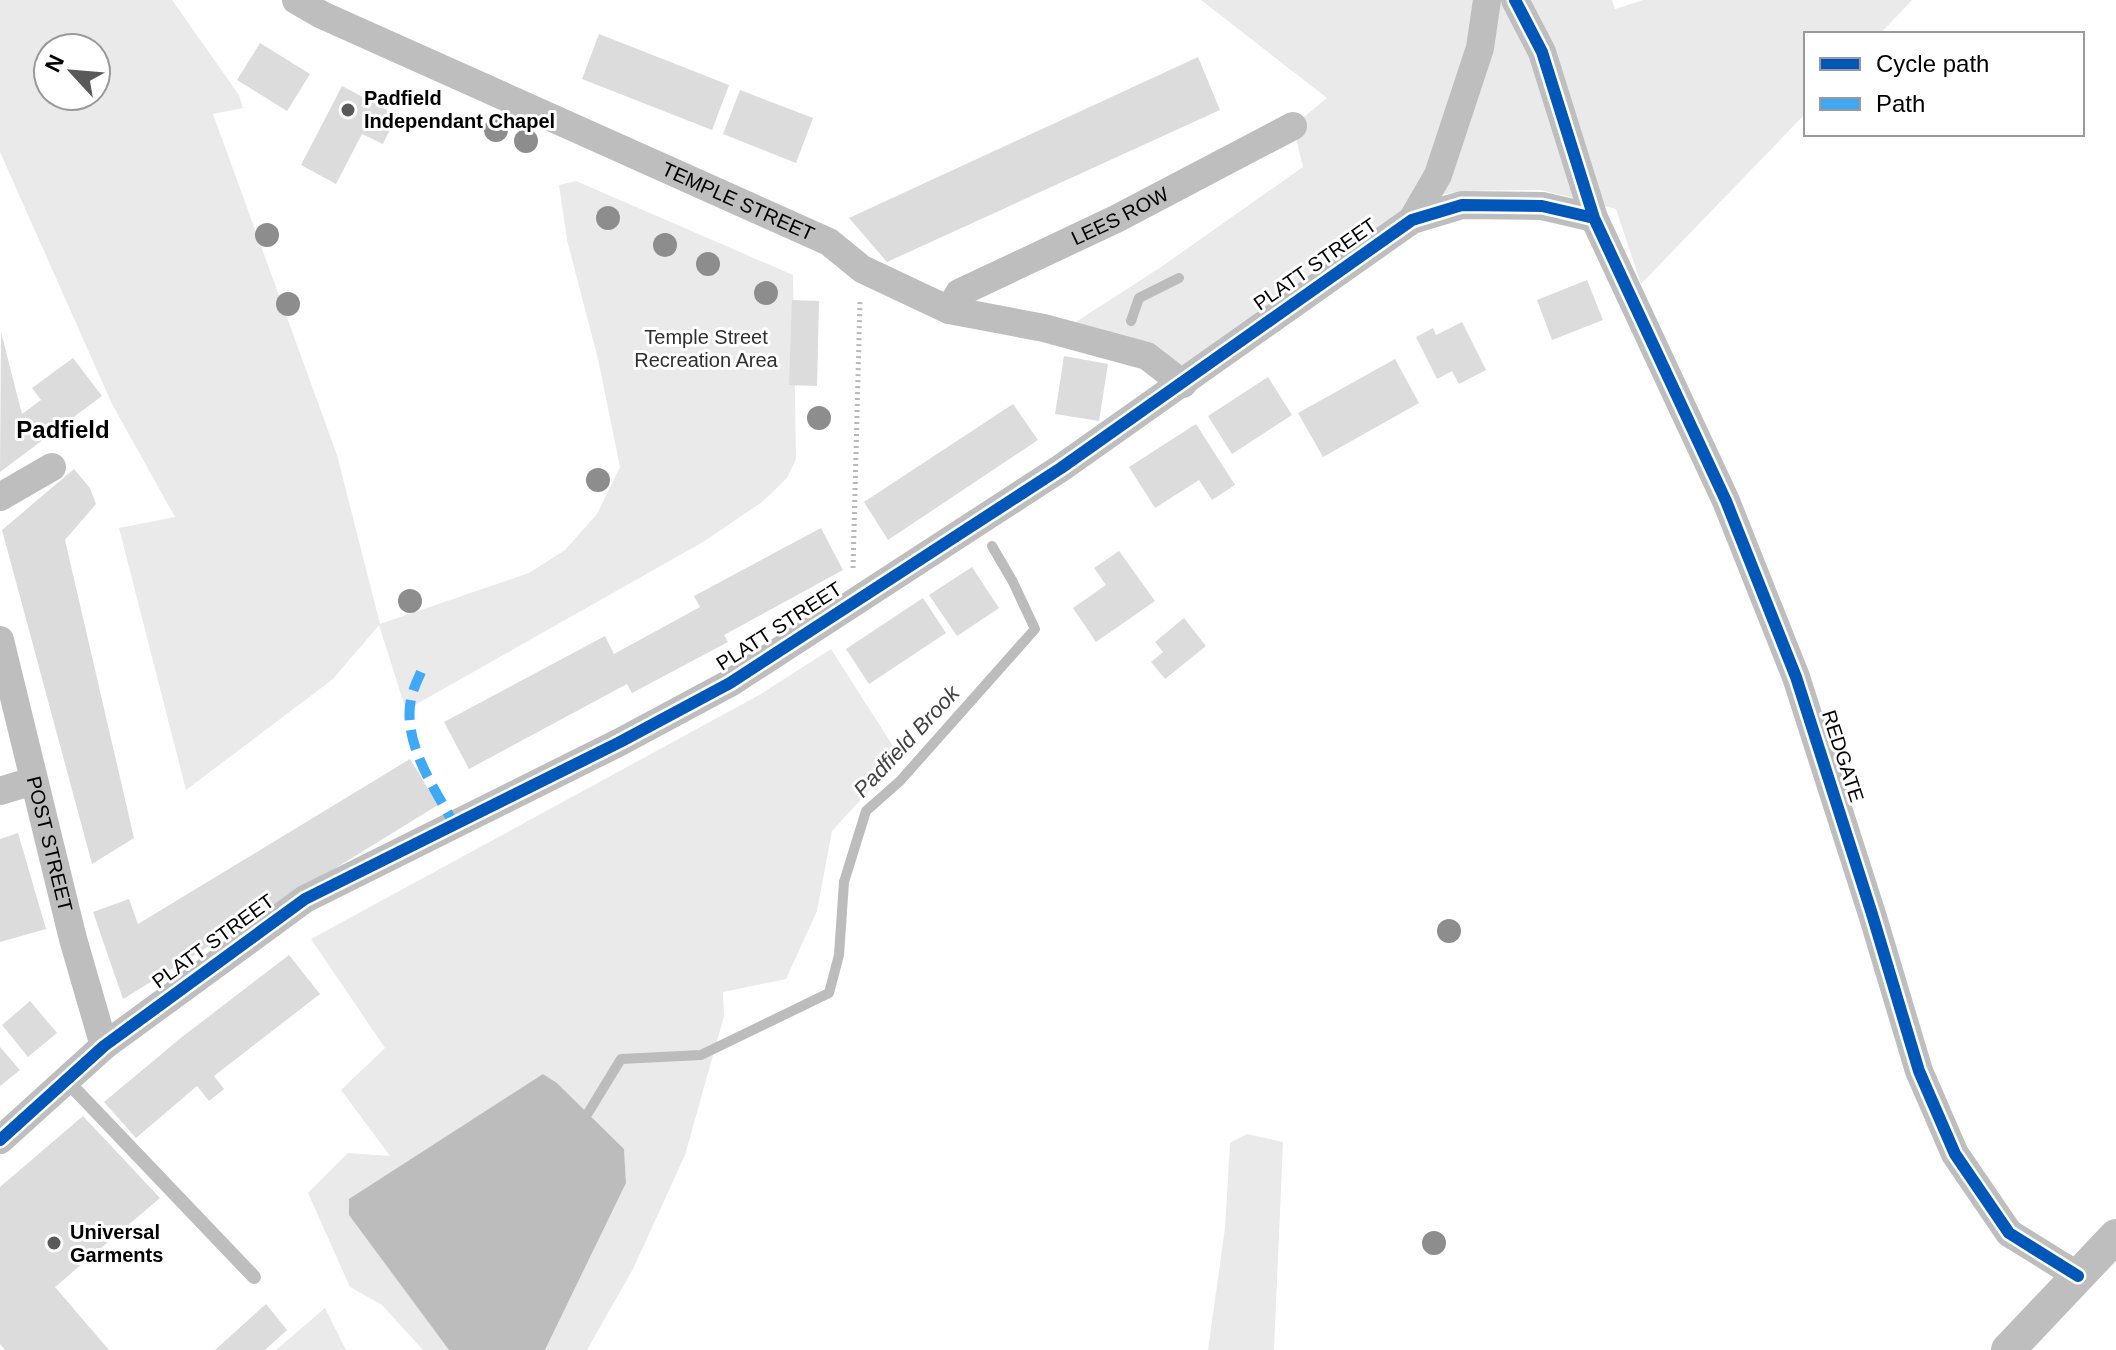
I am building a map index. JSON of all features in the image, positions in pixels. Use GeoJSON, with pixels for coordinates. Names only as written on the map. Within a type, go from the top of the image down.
{"type":"FeatureCollection","features":[{"type":"Feature","properties":{"kind":"street","name":"TEMPLE STREET"},"geometry":{"type":"LineString","coordinates":[[296,0],[326,7],[829,242],[862,269],[949,310],[1044,328],[1147,356],[1183,384]]}},
{"type":"Feature","properties":{"kind":"street"},"geometry":{"type":"LineString","coordinates":[[1412,220],[1438,175],[1480,48],[1487,0]]}},
{"type":"Feature","properties":{"kind":"street","name":"REDGATE"},"geometry":{"type":"LineString","coordinates":[[1515,0],[1542,52],[1594,218],[1726,501],[1796,677],[1919,1071],[1955,1154],[2009,1233],[2078,1276]]}},
{"type":"Feature","properties":{"kind":"street","name":"LEES ROW"},"geometry":{"type":"LineString","coordinates":[[949,310],[959,293],[1116,219],[1293,126]]}},
{"type":"Feature","properties":{"kind":"street","name":"PLATT STREET"},"geometry":{"type":"LineString","coordinates":[[0,1140],[104,1046],[305,899],[716,691],[1061,468],[1412,220],[1462,205],[1542,206],[1594,218]]}},
{"type":"Feature","properties":{"kind":"street"},"geometry":{"type":"LineString","coordinates":[[0,497],[52,467]]}},
{"type":"Feature","properties":{"kind":"street","name":"POST STREET"},"geometry":{"type":"LineString","coordinates":[[0,640],[73,939],[104,1046]]}},
{"type":"Feature","properties":{"kind":"street"},"geometry":{"type":"LineString","coordinates":[[0,791],[33,781]]}},
{"type":"Feature","properties":{"kind":"street"},"geometry":{"type":"LineString","coordinates":[[2008,1350],[2116,1236]]}},
{"type":"Feature","properties":{"kind":"lane"},"geometry":{"type":"LineString","coordinates":[[67,1081],[254,1277]]}},
{"type":"Feature","properties":{"kind":"path"},"geometry":{"type":"LineString","coordinates":[[860,598],[852,562],[862,269]]}},
{"type":"Feature","properties":{"kind":"green space","name":"Temple Street Recreation Area"},"geometry":{"type":"Polygon","coordinates":[[[0,0],[172,0],[239,95],[243,108],[213,114],[337,455],[380,624],[529,573],[565,550],[597,514],[620,467],[598,359],[567,240],[559,185],[576,181],[793,275],[796,459],[787,478],[762,502],[703,542],[406,710],[379,625],[333,679],[186,790],[119,528],[175,517],[112,404],[0,152],[0,0]]]}},
{"type":"Feature","properties":{"kind":"green space"},"geometry":{"type":"Polygon","coordinates":[[[1201,0],[1612,0],[1615,9],[1643,0],[1912,0],[1882,32],[1804,32],[1804,115],[1641,284],[1616,209],[1541,190],[1460,191],[1427,198],[1185,371],[1065,329],[1161,267],[1303,167],[1293,126],[1327,98],[1201,0]]]}},
{"type":"Feature","properties":{"kind":"green space"},"geometry":{"type":"Polygon","coordinates":[[[831,649],[900,757],[832,831],[817,911],[786,979],[723,992],[724,1016],[685,1155],[633,1269],[587,1350],[545,1350],[626,1183],[624,1149],[557,1083],[543,1074],[350,1215],[449,1350],[423,1350],[382,1305],[350,1287],[308,1193],[348,1153],[390,1156],[341,1090],[385,1048],[311,939],[761,694],[831,649]]]}},
{"type":"Feature","properties":{"kind":"green space"},"geometry":{"type":"Polygon","coordinates":[[[1247,1134],[1283,1142],[1274,1350],[1208,1350],[1225,1228],[1230,1143],[1247,1134]]]}},
{"type":"Feature","properties":{"kind":"green space"},"geometry":{"type":"Polygon","coordinates":[[[325,1308],[346,1350],[276,1350],[325,1308]]]}},
{"type":"Feature","properties":{"kind":"shaded area"},"geometry":{"type":"Polygon","coordinates":[[[543,1074],[557,1083],[624,1149],[626,1183],[545,1350],[449,1350],[349,1215],[349,1199],[543,1074]]]}},
{"type":"Feature","properties":{"kind":"building"},"geometry":{"type":"Polygon","coordinates":[[[599,34],[729,85],[712,130],[582,79],[599,34]]]}},
{"type":"Feature","properties":{"kind":"building"},"geometry":{"type":"Polygon","coordinates":[[[260,43],[310,74],[287,111],[237,80],[260,43]]]}},
{"type":"Feature","properties":{"kind":"building"},"geometry":{"type":"Polygon","coordinates":[[[1198,57],[1220,110],[887,262],[849,218],[1198,57]]]}},
{"type":"Feature","properties":{"kind":"building"},"geometry":{"type":"Polygon","coordinates":[[[342,86],[397,115],[383,144],[362,134],[336,184],[301,165],[342,86]]]}},
{"type":"Feature","properties":{"kind":"building"},"geometry":{"type":"Polygon","coordinates":[[[740,90],[813,118],[796,163],[723,134],[740,90]]]}},
{"type":"Feature","properties":{"kind":"building"},"geometry":{"type":"Polygon","coordinates":[[[1587,280],[1603,320],[1552,340],[1537,300],[1587,280]]]}},
{"type":"Feature","properties":{"kind":"building"},"geometry":{"type":"Polygon","coordinates":[[[792,300],[819,301],[817,386],[789,385],[792,300]]]}},
{"type":"Feature","properties":{"kind":"building"},"geometry":{"type":"Polygon","coordinates":[[[1462,322],[1486,370],[1459,384],[1452,371],[1437,379],[1416,337],[1433,328],[1436,335],[1462,322]]]}},
{"type":"Feature","properties":{"kind":"building"},"geometry":{"type":"Polygon","coordinates":[[[1,332],[22,414],[41,400],[32,388],[73,358],[102,396],[0,472],[1,332]]]}},
{"type":"Feature","properties":{"kind":"building"},"geometry":{"type":"Polygon","coordinates":[[[1064,356],[1108,364],[1099,421],[1055,414],[1064,356]]]}},
{"type":"Feature","properties":{"kind":"building"},"geometry":{"type":"Polygon","coordinates":[[[1395,359],[1419,403],[1323,457],[1298,413],[1395,359]]]}},
{"type":"Feature","properties":{"kind":"building"},"geometry":{"type":"Polygon","coordinates":[[[1268,377],[1292,415],[1232,454],[1208,416],[1268,377]]]}},
{"type":"Feature","properties":{"kind":"building"},"geometry":{"type":"Polygon","coordinates":[[[1013,404],[1038,440],[888,540],[864,502],[1013,404]]]}},
{"type":"Feature","properties":{"kind":"building"},"geometry":{"type":"Polygon","coordinates":[[[1196,424],[1235,485],[1212,500],[1199,480],[1155,508],[1129,467],[1196,424]]]}},
{"type":"Feature","properties":{"kind":"building"},"geometry":{"type":"Polygon","coordinates":[[[74,469],[90,488],[96,504],[65,540],[134,838],[92,864],[2,530],[74,469]]]}},
{"type":"Feature","properties":{"kind":"building"},"geometry":{"type":"Polygon","coordinates":[[[821,528],[843,570],[724,635],[728,642],[632,693],[627,684],[469,769],[444,722],[605,636],[614,654],[700,607],[694,596],[821,528]]]}},
{"type":"Feature","properties":{"kind":"building"},"geometry":{"type":"Polygon","coordinates":[[[1119,551],[1155,601],[1096,642],[1073,608],[1106,585],[1094,568],[1119,551]]]}},
{"type":"Feature","properties":{"kind":"building"},"geometry":{"type":"Polygon","coordinates":[[[972,567],[999,608],[957,636],[929,595],[972,567]]]}},
{"type":"Feature","properties":{"kind":"building"},"geometry":{"type":"Polygon","coordinates":[[[923,598],[946,633],[869,684],[846,649],[923,598]]]}},
{"type":"Feature","properties":{"kind":"building"},"geometry":{"type":"Polygon","coordinates":[[[1184,618],[1206,646],[1165,679],[1151,662],[1163,652],[1155,642],[1184,618]]]}},
{"type":"Feature","properties":{"kind":"building"},"geometry":{"type":"Polygon","coordinates":[[[410,759],[438,805],[123,999],[93,912],[129,899],[138,924],[410,759]]]}},
{"type":"Feature","properties":{"kind":"building"},"geometry":{"type":"Polygon","coordinates":[[[18,833],[46,929],[0,942],[0,839],[18,833]]]}},
{"type":"Feature","properties":{"kind":"building"},"geometry":{"type":"Polygon","coordinates":[[[289,955],[320,994],[214,1076],[224,1089],[209,1101],[197,1086],[136,1138],[104,1102],[289,955]]]}},
{"type":"Feature","properties":{"kind":"building"},"geometry":{"type":"Polygon","coordinates":[[[30,1001],[57,1033],[28,1057],[2,1025],[30,1001]]]}},
{"type":"Feature","properties":{"kind":"building"},"geometry":{"type":"Polygon","coordinates":[[[0,1047],[20,1070],[0,1086],[0,1047]]]}},
{"type":"Feature","properties":{"kind":"building","name":"Universal Garments"},"geometry":{"type":"Polygon","coordinates":[[[83,1116],[160,1198],[55,1287],[109,1350],[5,1350],[0,1344],[0,1187],[83,1116]]]}},
{"type":"Feature","properties":{"kind":"building"},"geometry":{"type":"Polygon","coordinates":[[[266,1304],[287,1330],[265,1350],[215,1350],[266,1304]]]}},
{"type":"Feature","properties":{"kind":"waterway"},"geometry":{"type":"LineString","coordinates":[[1131,321],[1139,298],[1179,278]]}},
{"type":"Feature","properties":{"kind":"waterway","name":"Padfield Brook"},"geometry":{"type":"LineString","coordinates":[[588,1113],[621,1059],[701,1055],[829,993],[839,955],[844,882],[866,811],[900,781],[1035,629],[992,546]]}},
{"type":"Feature","properties":{"kind":"marked path"},"geometry":{"type":"LineString","coordinates":[[421,672],[412,695],[411,729],[421,762],[454,824]]}},
{"type":"Feature","properties":{"kind":"cycle path"},"geometry":{"type":"LineString","coordinates":[[1515,0],[1542,52],[1594,218],[1726,501],[1796,677],[1919,1071],[1955,1154],[2009,1233],[2078,1276]]}},
{"type":"Feature","properties":{"kind":"cycle path"},"geometry":{"type":"LineString","coordinates":[[0,1140],[104,1046],[305,899],[620,742],[730,683],[1061,468],[1412,220],[1462,205],[1542,206],[1594,218]]}},
{"type":"Feature","properties":{"kind":"place","name":"Padfield Independant Chapel"},"geometry":{"type":"Point","coordinates":[348,110]}},
{"type":"Feature","properties":{"kind":"place","name":"Universal Garments"},"geometry":{"type":"Point","coordinates":[54,1243]}},
{"type":"Feature","properties":{"kind":"district","name":"Padfield"},"geometry":{"type":"Point","coordinates":[63,430]}}]}
